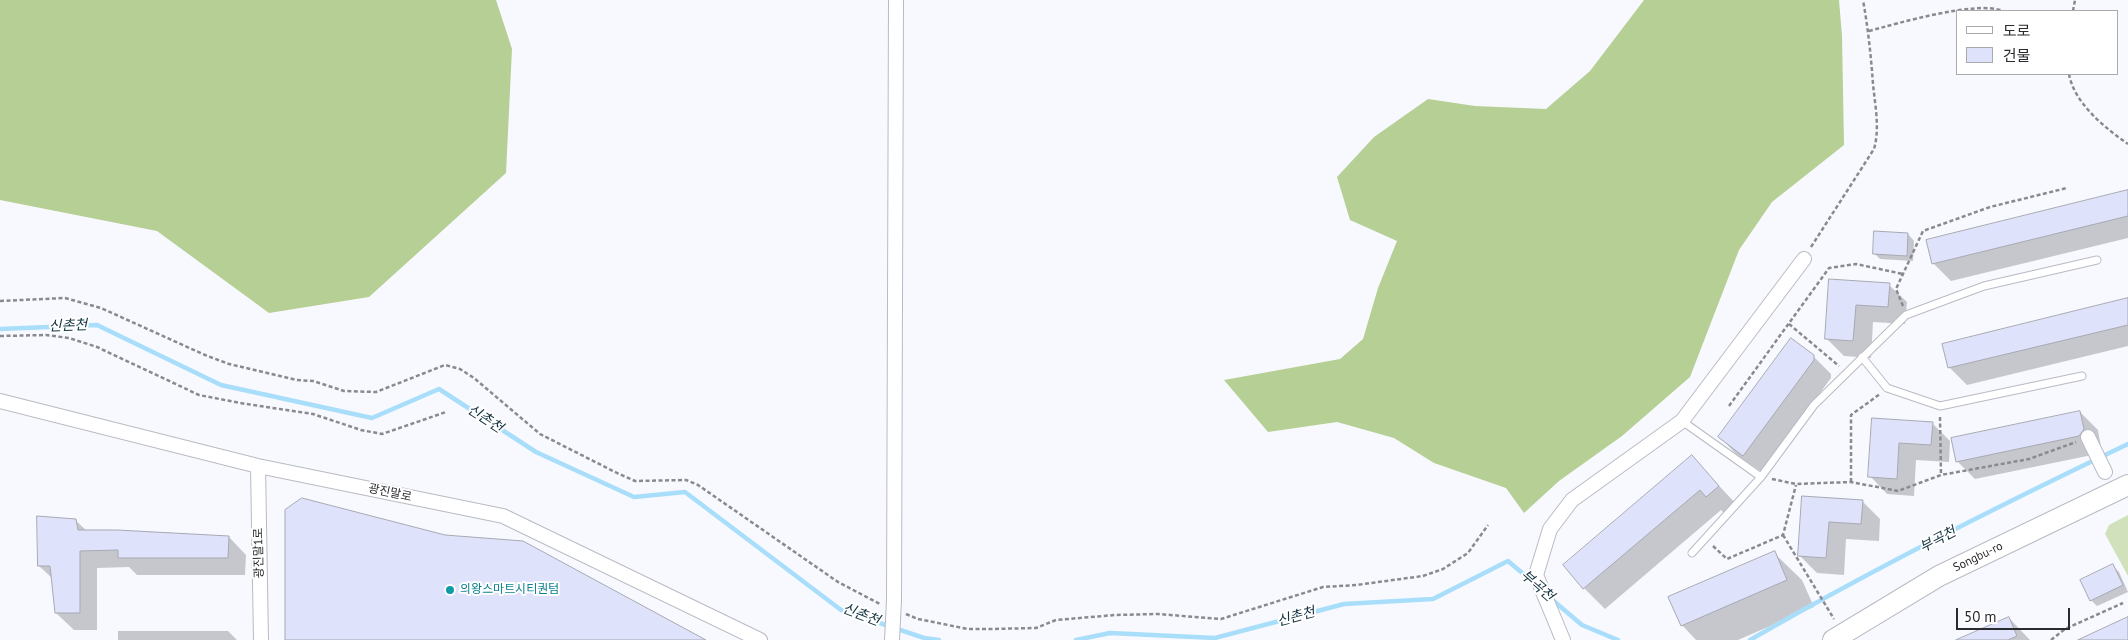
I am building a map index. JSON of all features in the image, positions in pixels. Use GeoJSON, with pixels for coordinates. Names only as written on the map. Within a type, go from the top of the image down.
{"type":"FeatureCollection","features":[{"type":"Feature","properties":{"kind":"street"},"geometry":{"type":"LineString","coordinates":[[892,639],[896,0]]}},
{"type":"Feature","properties":{"kind":"street"},"geometry":{"type":"LineString","coordinates":[[1561,635],[1536,575],[1550,529],[1572,500],[1682,421],[1804,259]]}},
{"type":"Feature","properties":{"kind":"street","name":"광진말로"},"geometry":{"type":"LineString","coordinates":[[0,401],[258,466],[503,516],[760,640]]}},
{"type":"Feature","properties":{"kind":"street"},"geometry":{"type":"LineString","coordinates":[[2088,437],[2105,472]]}},
{"type":"Feature","properties":{"kind":"street","name":"광진말1로"},"geometry":{"type":"LineString","coordinates":[[258,466],[260,640]]}},
{"type":"Feature","properties":{"kind":"street","name":"Songbu-ro"},"geometry":{"type":"LineString","coordinates":[[1833,640],[1940,576],[2128,485]]}},
{"type":"Feature","properties":{"kind":"lane"},"geometry":{"type":"LineString","coordinates":[[1692,553],[1761,477],[1814,406],[1906,315],[1984,286],[2097,260]]}},
{"type":"Feature","properties":{"kind":"lane"},"geometry":{"type":"LineString","coordinates":[[1862,357],[1887,388],[1940,406],[2082,376]]}},
{"type":"Feature","properties":{"kind":"lane"},"geometry":{"type":"LineString","coordinates":[[1682,421],[1761,477]]}},
{"type":"Feature","properties":{"kind":"path"},"geometry":{"type":"LineString","coordinates":[[1804,259],[1829,215],[1874,149],[1876,142],[1877,123],[1869,31],[1863,0]]}},
{"type":"Feature","properties":{"kind":"path"},"geometry":{"type":"LineString","coordinates":[[1957,10],[1984,6],[1996,7],[2001,10]]}},
{"type":"Feature","properties":{"kind":"path"},"geometry":{"type":"LineString","coordinates":[[1869,31],[1956,10]]}},
{"type":"Feature","properties":{"kind":"path"},"geometry":{"type":"LineString","coordinates":[[2068,75],[2070,82],[2096,119],[2128,144]]}},
{"type":"Feature","properties":{"kind":"path"},"geometry":{"type":"LineString","coordinates":[[1906,315],[1896,289],[1923,231],[1990,207],[2067,188]]}},
{"type":"Feature","properties":{"kind":"path"},"geometry":{"type":"LineString","coordinates":[[1729,406],[1829,268],[1856,264],[1903,274]]}},
{"type":"Feature","properties":{"kind":"path"},"geometry":{"type":"LineString","coordinates":[[0,301],[66,298],[101,308],[205,356],[229,364],[296,380],[313,381],[344,391],[376,392],[445,365],[460,369],[540,434],[617,474],[636,481],[686,480],[698,485],[838,582],[871,601],[891,603]]}},
{"type":"Feature","properties":{"kind":"path"},"geometry":{"type":"LineString","coordinates":[[1789,324],[1847,372]]}},
{"type":"Feature","properties":{"kind":"path"},"geometry":{"type":"LineString","coordinates":[[0,336],[46,335],[69,338],[97,347],[199,395],[313,414],[361,430],[382,434],[446,412]]}},
{"type":"Feature","properties":{"kind":"path"},"geometry":{"type":"LineString","coordinates":[[1851,482],[1851,415],[1887,388]]}},
{"type":"Feature","properties":{"kind":"path"},"geometry":{"type":"LineString","coordinates":[[1940,406],[1941,475]]}},
{"type":"Feature","properties":{"kind":"path"},"geometry":{"type":"LineString","coordinates":[[1761,477],[1796,484],[1851,482],[1898,491],[1941,475],[2029,459],[2088,437]]}},
{"type":"Feature","properties":{"kind":"path"},"geometry":{"type":"LineString","coordinates":[[1796,484],[1783,536],[1834,619]]}},
{"type":"Feature","properties":{"kind":"path"},"geometry":{"type":"LineString","coordinates":[[904,613],[918,619],[968,629],[1036,628],[1056,620],[1115,615],[1158,614],[1221,619],[1323,587],[1356,585],[1423,576],[1443,568],[1468,553],[1488,525]]}},
{"type":"Feature","properties":{"kind":"path"},"geometry":{"type":"LineString","coordinates":[[1704,539],[1727,559],[1783,536]]}},
{"type":"Feature","properties":{"kind":"path"},"geometry":{"type":"LineString","coordinates":[[2051,640],[2065,629],[2123,603]]}},
{"type":"Feature","properties":{"kind":"green space"},"geometry":{"type":"Polygon","coordinates":[[[0,0],[496,0],[512,49],[506,173],[369,297],[269,313],[157,231],[0,200],[0,0]]]}},
{"type":"Feature","properties":{"kind":"green space"},"geometry":{"type":"Polygon","coordinates":[[[1644,0],[1839,0],[1842,36],[1844,145],[1772,202],[1739,250],[1690,377],[1622,436],[1559,481],[1524,513],[1506,488],[1434,463],[1394,438],[1337,422],[1268,432],[1224,380],[1340,359],[1363,339],[1378,288],[1397,241],[1350,220],[1337,177],[1374,137],[1428,99],[1475,106],[1546,109],[1590,71],[1644,0]]]}},
{"type":"Feature","properties":{"kind":"green space"},"geometry":{"type":"Polygon","coordinates":[[[2128,515],[2128,576],[2105,534],[2109,525],[2128,515]]]}},
{"type":"Feature","properties":{"kind":"building"},"geometry":{"type":"Polygon","coordinates":[[[2128,190],[2128,216],[1932,264],[1926,240],[2128,190]]]}},
{"type":"Feature","properties":{"kind":"building"},"geometry":{"type":"Polygon","coordinates":[[[1874,231],[1908,233],[1907,256],[1873,254],[1874,231]]]}},
{"type":"Feature","properties":{"kind":"building"},"geometry":{"type":"Polygon","coordinates":[[[1829,279],[1890,283],[1888,307],[1856,305],[1853,341],[1825,339],[1829,279]]]}},
{"type":"Feature","properties":{"kind":"building"},"geometry":{"type":"Polygon","coordinates":[[[2128,298],[2128,325],[1948,368],[1942,344],[2128,298]]]}},
{"type":"Feature","properties":{"kind":"building"},"geometry":{"type":"Polygon","coordinates":[[[1791,338],[1814,355],[1814,360],[1743,456],[1718,437],[1791,338]]]}},
{"type":"Feature","properties":{"kind":"building"},"geometry":{"type":"Polygon","coordinates":[[[2080,411],[2084,429],[2079,436],[1956,462],[1951,438],[2080,411]]]}},
{"type":"Feature","properties":{"kind":"building"},"geometry":{"type":"Polygon","coordinates":[[[1872,418],[1933,422],[1931,445],[1899,443],[1897,479],[1868,477],[1872,418]]]}},
{"type":"Feature","properties":{"kind":"building"},"geometry":{"type":"Polygon","coordinates":[[[1692,455],[1719,486],[1706,497],[1700,490],[1583,589],[1563,565],[1692,455]]]}},
{"type":"Feature","properties":{"kind":"building"},"geometry":{"type":"Polygon","coordinates":[[[1802,496],[1863,500],[1861,524],[1829,522],[1826,558],[1798,556],[1802,496]]]}},
{"type":"Feature","properties":{"kind":"building","name":"의왕스마트시티퀀텀"},"geometry":{"type":"Polygon","coordinates":[[[302,498],[445,535],[523,541],[706,640],[285,640],[285,510],[302,498]]]}},
{"type":"Feature","properties":{"kind":"building"},"geometry":{"type":"Polygon","coordinates":[[[37,516],[76,519],[78,530],[117,530],[229,536],[228,558],[118,558],[118,550],[80,551],[80,613],[55,613],[50,566],[38,566],[37,516]]]}},
{"type":"Feature","properties":{"kind":"building"},"geometry":{"type":"Polygon","coordinates":[[[1775,551],[1787,580],[1681,626],[1668,597],[1775,551]]]}},
{"type":"Feature","properties":{"kind":"building"},"geometry":{"type":"Polygon","coordinates":[[[2113,564],[2123,585],[2090,601],[2080,580],[2113,564]]]}},
{"type":"Feature","properties":{"kind":"building"},"geometry":{"type":"Polygon","coordinates":[[[2009,617],[2017,636],[2008,640],[1956,640],[2009,617]]]}},
{"type":"Feature","properties":{"kind":"building"},"geometry":{"type":"Polygon","coordinates":[[[2128,617],[2128,640],[2078,640],[2128,617]]]}},
{"type":"Feature","properties":{"kind":"waterway","name":"신촌천"},"geometry":{"type":"LineString","coordinates":[[0,329],[97,325],[221,385],[372,418],[439,389],[536,452],[634,497],[685,492],[841,610],[924,638],[939,640]]}},
{"type":"Feature","properties":{"kind":"waterway","name":"부곡천"},"geometry":{"type":"LineString","coordinates":[[1750,640],[1937,538],[2128,444]]}},
{"type":"Feature","properties":{"kind":"waterway","name":"신촌천"},"geometry":{"type":"LineString","coordinates":[[1076,640],[1110,633],[1215,638],[1344,604],[1433,599],[1508,561],[1534,583]]}},
{"type":"Feature","properties":{"kind":"waterway","name":"부곡천"},"geometry":{"type":"LineString","coordinates":[[1549,597],[1582,625],[1618,640]]}},
{"type":"Feature","properties":{"kind":"place","name":"의왕스마트시티퀀텀"},"geometry":{"type":"Point","coordinates":[450,590]}}]}
